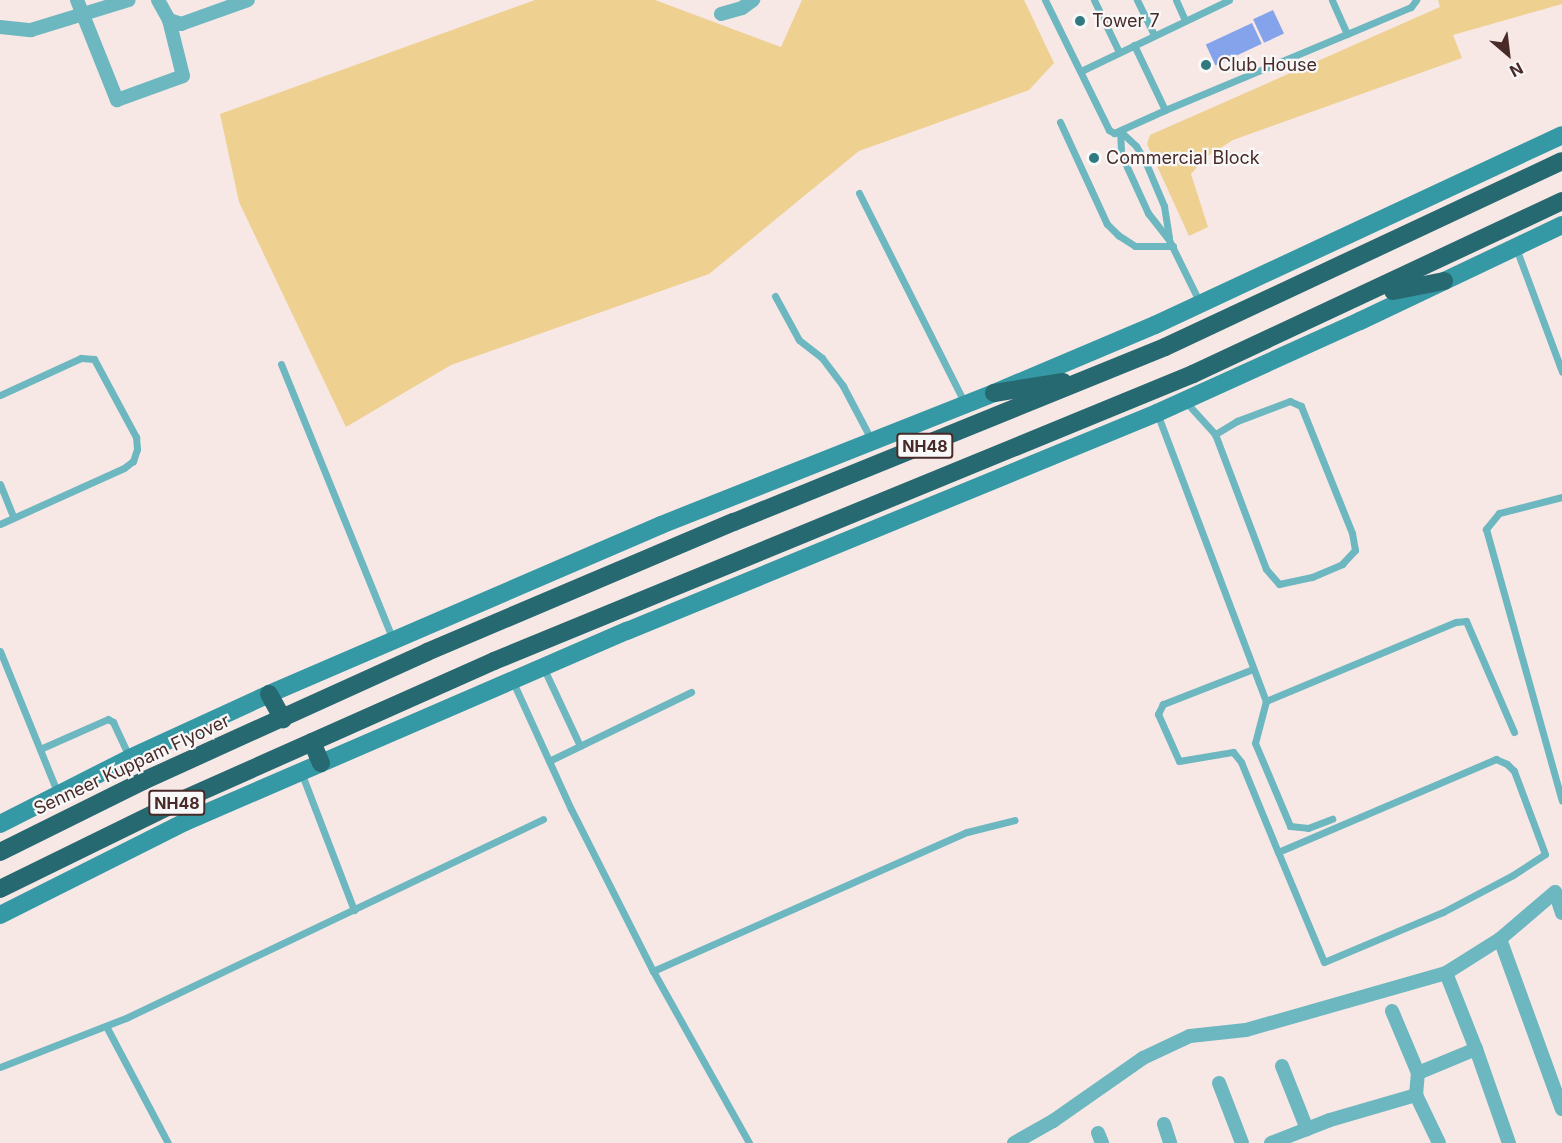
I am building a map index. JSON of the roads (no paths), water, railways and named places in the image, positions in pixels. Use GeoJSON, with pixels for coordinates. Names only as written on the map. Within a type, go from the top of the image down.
{"type":"FeatureCollection","features":[{"type":"Feature","properties":{"kind":"highway","name":"NH48"},"geometry":{"type":"LineString","coordinates":[[283,720],[426,652],[618,570],[1115,368],[1242,313],[1562,161]]}},
{"type":"Feature","properties":{"kind":"highway","name":"NH48"},"geometry":{"type":"LineString","coordinates":[[0,889],[155,813],[312,742],[605,613],[1068,427],[1315,318],[1562,201]]}},
{"type":"Feature","properties":{"kind":"highway"},"geometry":{"type":"LineString","coordinates":[[1315,318],[1406,287],[1444,281]]}},
{"type":"Feature","properties":{"kind":"highway"},"geometry":{"type":"LineString","coordinates":[[994,393],[1063,382],[1115,368]]}},
{"type":"Feature","properties":{"kind":"highway"},"geometry":{"type":"LineString","coordinates":[[269,694],[283,720]]}},
{"type":"Feature","properties":{"kind":"highway","name":"Senneer Kuppam Flyover"},"geometry":{"type":"LineString","coordinates":[[0,852],[239,738],[283,720]]}},
{"type":"Feature","properties":{"kind":"highway"},"geometry":{"type":"LineString","coordinates":[[312,742],[321,763]]}},
{"type":"Feature","properties":{"kind":"street"},"geometry":{"type":"LineString","coordinates":[[77,0],[117,100],[183,76],[169,20],[158,0]]}},
{"type":"Feature","properties":{"kind":"street"},"geometry":{"type":"LineString","coordinates":[[0,27],[31,30],[129,0]]}},
{"type":"Feature","properties":{"kind":"street"},"geometry":{"type":"LineString","coordinates":[[169,20],[181,24],[229,3],[248,0]]}},
{"type":"Feature","properties":{"kind":"street"},"geometry":{"type":"LineString","coordinates":[[721,14],[742,8],[753,0]]}},
{"type":"Feature","properties":{"kind":"street"},"geometry":{"type":"LineString","coordinates":[[0,824],[130,758],[269,694],[651,529],[965,405],[1200,304],[1562,135]]}},
{"type":"Feature","properties":{"kind":"street"},"geometry":{"type":"LineString","coordinates":[[0,915],[184,822],[512,680],[1185,401],[1562,225]]}},
{"type":"Feature","properties":{"kind":"street"},"geometry":{"type":"LineString","coordinates":[[1558,889],[1562,913]]}},
{"type":"Feature","properties":{"kind":"street"},"geometry":{"type":"LineString","coordinates":[[1014,1143],[1035,1138],[1143,1058],[1190,1036],[1246,1030],[1446,973],[1500,939],[1558,889]]}},
{"type":"Feature","properties":{"kind":"street"},"geometry":{"type":"LineString","coordinates":[[1500,939],[1562,1109]]}},
{"type":"Feature","properties":{"kind":"street"},"geometry":{"type":"LineString","coordinates":[[1446,973],[1509,1143]]}},
{"type":"Feature","properties":{"kind":"street"},"geometry":{"type":"LineString","coordinates":[[1392,1011],[1418,1073],[1416,1095],[1439,1143]]}},
{"type":"Feature","properties":{"kind":"street"},"geometry":{"type":"LineString","coordinates":[[1418,1073],[1476,1049]]}},
{"type":"Feature","properties":{"kind":"street"},"geometry":{"type":"LineString","coordinates":[[1282,1066],[1307,1129]]}},
{"type":"Feature","properties":{"kind":"street"},"geometry":{"type":"LineString","coordinates":[[1219,1083],[1242,1143]]}},
{"type":"Feature","properties":{"kind":"street"},"geometry":{"type":"LineString","coordinates":[[1271,1143],[1307,1129],[1416,1095]]}},
{"type":"Feature","properties":{"kind":"street"},"geometry":{"type":"LineString","coordinates":[[1164,1124],[1170,1143]]}},
{"type":"Feature","properties":{"kind":"lane"},"geometry":{"type":"LineString","coordinates":[[1045,0],[1109,130],[1114,133],[1411,7],[1416,0]]}},
{"type":"Feature","properties":{"kind":"lane"},"geometry":{"type":"LineString","coordinates":[[1094,0],[1119,52]]}},
{"type":"Feature","properties":{"kind":"lane"},"geometry":{"type":"LineString","coordinates":[[1137,0],[1154,35]]}},
{"type":"Feature","properties":{"kind":"lane"},"geometry":{"type":"LineString","coordinates":[[1176,0],[1185,20]]}},
{"type":"Feature","properties":{"kind":"lane"},"geometry":{"type":"LineString","coordinates":[[1081,71],[1229,0]]}},
{"type":"Feature","properties":{"kind":"lane"},"geometry":{"type":"LineString","coordinates":[[1332,0],[1347,34]]}},
{"type":"Feature","properties":{"kind":"lane"},"geometry":{"type":"LineString","coordinates":[[1134,45],[1165,110]]}},
{"type":"Feature","properties":{"kind":"lane"},"geometry":{"type":"LineString","coordinates":[[1060,122],[1107,224],[1118,235],[1135,246],[1171,243]]}},
{"type":"Feature","properties":{"kind":"lane"},"geometry":{"type":"LineString","coordinates":[[1120,131],[1121,152],[1127,167],[1149,213],[1171,243],[1200,304]]}},
{"type":"Feature","properties":{"kind":"lane"},"geometry":{"type":"LineString","coordinates":[[1120,131],[1136,146],[1145,161],[1164,206],[1171,243]]}},
{"type":"Feature","properties":{"kind":"lane"},"geometry":{"type":"LineString","coordinates":[[859,193],[965,405]]}},
{"type":"Feature","properties":{"kind":"lane"},"geometry":{"type":"LineString","coordinates":[[1516,247],[1562,372]]}},
{"type":"Feature","properties":{"kind":"lane"},"geometry":{"type":"LineString","coordinates":[[775,296],[799,340],[822,358],[843,386],[872,441]]}},
{"type":"Feature","properties":{"kind":"lane"},"geometry":{"type":"LineString","coordinates":[[0,395],[81,358],[94,359],[136,437],[137,449],[133,461],[124,468],[0,524]]}},
{"type":"Feature","properties":{"kind":"lane"},"geometry":{"type":"LineString","coordinates":[[281,364],[393,640]]}},
{"type":"Feature","properties":{"kind":"lane"},"geometry":{"type":"LineString","coordinates":[[1185,401],[1215,434],[1266,569],[1279,584],[1312,577],[1342,564],[1355,550],[1352,533],[1301,406],[1290,401],[1237,421],[1215,434]]}},
{"type":"Feature","properties":{"kind":"lane"},"geometry":{"type":"LineString","coordinates":[[1157,413],[1266,701],[1255,743],[1290,825],[1308,828],[1332,819]]}},
{"type":"Feature","properties":{"kind":"lane"},"geometry":{"type":"LineString","coordinates":[[0,484],[13,517]]}},
{"type":"Feature","properties":{"kind":"lane"},"geometry":{"type":"LineString","coordinates":[[1562,497],[1499,513],[1486,530],[1562,801]]}},
{"type":"Feature","properties":{"kind":"lane"},"geometry":{"type":"LineString","coordinates":[[1266,701],[1456,622],[1466,621],[1514,732]]}},
{"type":"Feature","properties":{"kind":"lane"},"geometry":{"type":"LineString","coordinates":[[0,651],[58,794]]}},
{"type":"Feature","properties":{"kind":"lane"},"geometry":{"type":"LineString","coordinates":[[543,667],[580,746]]}},
{"type":"Feature","properties":{"kind":"lane"},"geometry":{"type":"LineString","coordinates":[[1253,669],[1163,704],[1158,714],[1179,761],[1233,752],[1241,762],[1278,852],[1324,962],[1443,912],[1513,875],[1545,854],[1514,771],[1507,764],[1496,759],[1278,852]]}},
{"type":"Feature","properties":{"kind":"lane"},"geometry":{"type":"LineString","coordinates":[[512,680],[652,971],[749,1143]]}},
{"type":"Feature","properties":{"kind":"lane"},"geometry":{"type":"LineString","coordinates":[[549,761],[691,692]]}},
{"type":"Feature","properties":{"kind":"lane"},"geometry":{"type":"LineString","coordinates":[[40,749],[108,719],[113,722],[130,758]]}},
{"type":"Feature","properties":{"kind":"lane"},"geometry":{"type":"LineString","coordinates":[[301,772],[354,910]]}},
{"type":"Feature","properties":{"kind":"lane"},"geometry":{"type":"LineString","coordinates":[[0,1067],[106,1026],[543,819]]}},
{"type":"Feature","properties":{"kind":"lane"},"geometry":{"type":"LineString","coordinates":[[652,971],[967,832],[1015,820]]}},
{"type":"Feature","properties":{"kind":"lane"},"geometry":{"type":"LineString","coordinates":[[106,1026],[168,1143]]}},
{"type":"Feature","properties":{"kind":"water"},"geometry":{"type":"Polygon","coordinates":[[[1273,10],[1284,34],[1264,43],[1253,19],[1273,10]]]}},
{"type":"Feature","properties":{"kind":"water"},"geometry":{"type":"Polygon","coordinates":[[[1252,23],[1262,44],[1215,65],[1206,45],[1252,23]]]}},
{"type":"Feature","properties":{"kind":"place","name":"Tower 7"},"geometry":{"type":"Point","coordinates":[1080,21]}},
{"type":"Feature","properties":{"kind":"place","name":"Club House"},"geometry":{"type":"Point","coordinates":[1206,65]}},
{"type":"Feature","properties":{"kind":"place","name":"Commercial Block"},"geometry":{"type":"Point","coordinates":[1094,158]}}]}
